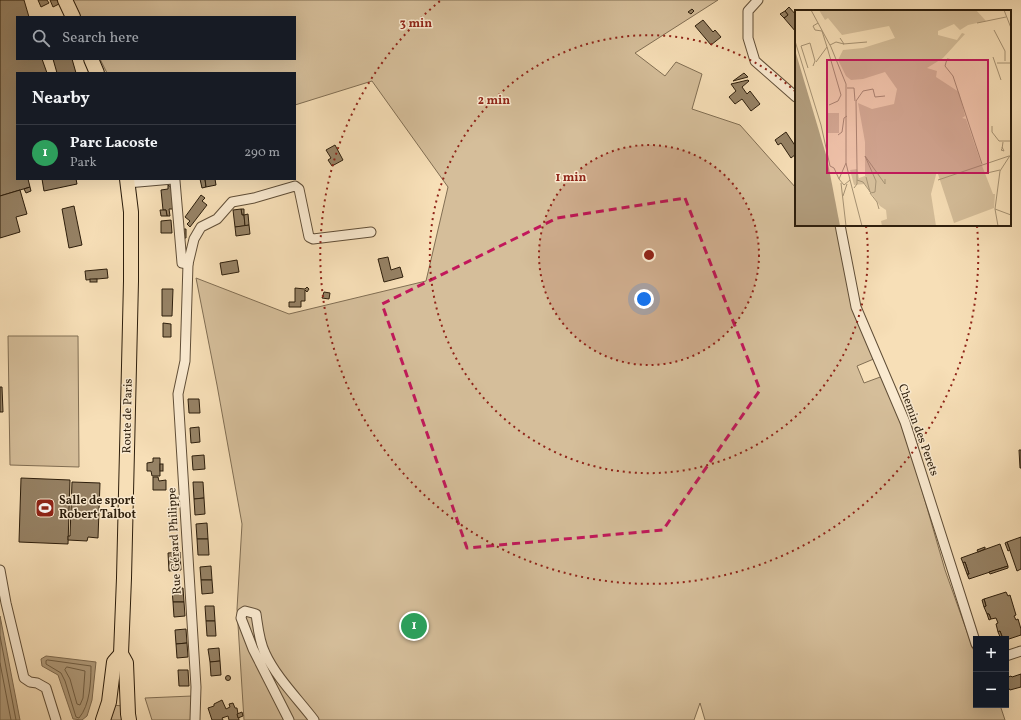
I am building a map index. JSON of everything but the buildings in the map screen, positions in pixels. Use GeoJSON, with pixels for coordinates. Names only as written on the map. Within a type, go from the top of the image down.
{"type":"FeatureCollection","features":[{"type":"Feature","properties":{"kind":"main road"},"geometry":{"type":"LineString","coordinates":[[65,0],[73,16]]}},
{"type":"Feature","properties":{"kind":"main road"},"geometry":{"type":"LineString","coordinates":[[91,60],[97,72]]}},
{"type":"Feature","properties":{"kind":"main road","name":"Route de Paris"},"geometry":{"type":"LineString","coordinates":[[127,181],[131,212],[131,281],[121,654],[126,664],[129,720]]}},
{"type":"Feature","properties":{"kind":"main road","name":"Route de Paris"},"geometry":{"type":"LineString","coordinates":[[103,720],[108,702],[114,662],[121,654]]}},
{"type":"Feature","properties":{"kind":"street"},"geometry":{"type":"LineString","coordinates":[[758,0],[748,11],[748,38],[755,61],[795,96]]}},
{"type":"Feature","properties":{"kind":"street"},"geometry":{"type":"LineString","coordinates":[[127,181],[150,180]]}},
{"type":"Feature","properties":{"kind":"street"},"geometry":{"type":"LineString","coordinates":[[175,180],[182,263],[188,264]]}},
{"type":"Feature","properties":{"kind":"street","name":"Rue Gérard Philippe"},"geometry":{"type":"LineString","coordinates":[[195,720],[196,687],[178,394],[185,361],[188,264],[194,239],[201,227],[217,219],[232,202],[254,198],[295,186],[299,189],[308,237],[312,239],[371,232]]}},
{"type":"Feature","properties":{"kind":"street","name":"Chemin des Perets"},"geometry":{"type":"LineString","coordinates":[[840,226],[856,307],[905,422],[973,636]]}},
{"type":"Feature","properties":{"kind":"street"},"geometry":{"type":"LineString","coordinates":[[0,570],[6,604],[24,678],[46,688],[56,720]]}},
{"type":"Feature","properties":{"kind":"street"},"geometry":{"type":"LineString","coordinates":[[289,720],[253,649],[241,618],[242,613],[245,611],[256,614],[259,633],[265,653],[280,677],[314,720]]}},
{"type":"Feature","properties":{"kind":"street"},"geometry":{"type":"LineString","coordinates":[[1009,655],[1021,651]]}},
{"type":"Feature","properties":{"kind":"highlighted area"},"geometry":{"type":"Polygon","coordinates":[[[685,198],[760,390],[663,530],[467,548],[382,304],[557,218],[685,198]]]}},
{"type":"Feature","properties":{"kind":"shaded area"},"geometry":{"type":"Polygon","coordinates":[[[73,0],[718,0],[635,53],[665,76],[676,62],[702,74],[692,109],[740,125],[795,187],[795,226],[841,226],[857,306],[876,358],[857,366],[864,383],[883,376],[904,428],[945,570],[973,649],[973,708],[1001,708],[1005,720],[705,720],[700,703],[694,720],[244,720],[237,609],[242,524],[196,278],[289,314],[426,281],[448,187],[372,81],[296,105],[296,72],[106,72],[100,60],[296,60],[296,16],[81,16],[73,0]]]}},
{"type":"Feature","properties":{"kind":"shaded area"},"geometry":{"type":"Polygon","coordinates":[[[8,336],[78,336],[79,467],[10,465],[8,336]]]}},
{"type":"Feature","properties":{"kind":"shaded area"},"geometry":{"type":"Polygon","coordinates":[[[192,696],[197,720],[152,720],[145,698],[192,696]]]}},
{"type":"Feature","properties":{"kind":"shaded area"},"geometry":{"type":"Polygon","coordinates":[[[112,705],[123,706],[125,720],[108,720],[112,705]]]}},
{"type":"Feature","properties":{"kind":"water"},"geometry":{"type":"Polygon","coordinates":[[[0,616],[1,621],[20,720],[0,720],[0,616]]]}},
{"type":"Feature","properties":{"kind":"water"},"geometry":{"type":"Polygon","coordinates":[[[46,656],[96,662],[92,700],[87,716],[82,720],[73,719],[58,675],[42,666],[41,659],[46,656]]]}},
{"type":"Feature","properties":{"kind":"place","name":"Salle de sport Robert Talbot"},"geometry":{"type":"Point","coordinates":[45,508]}},
{"type":"Feature","properties":{"kind":"place","name":"Parc Lacoste"},"geometry":{"type":"Point","coordinates":[414,626]}}]}
